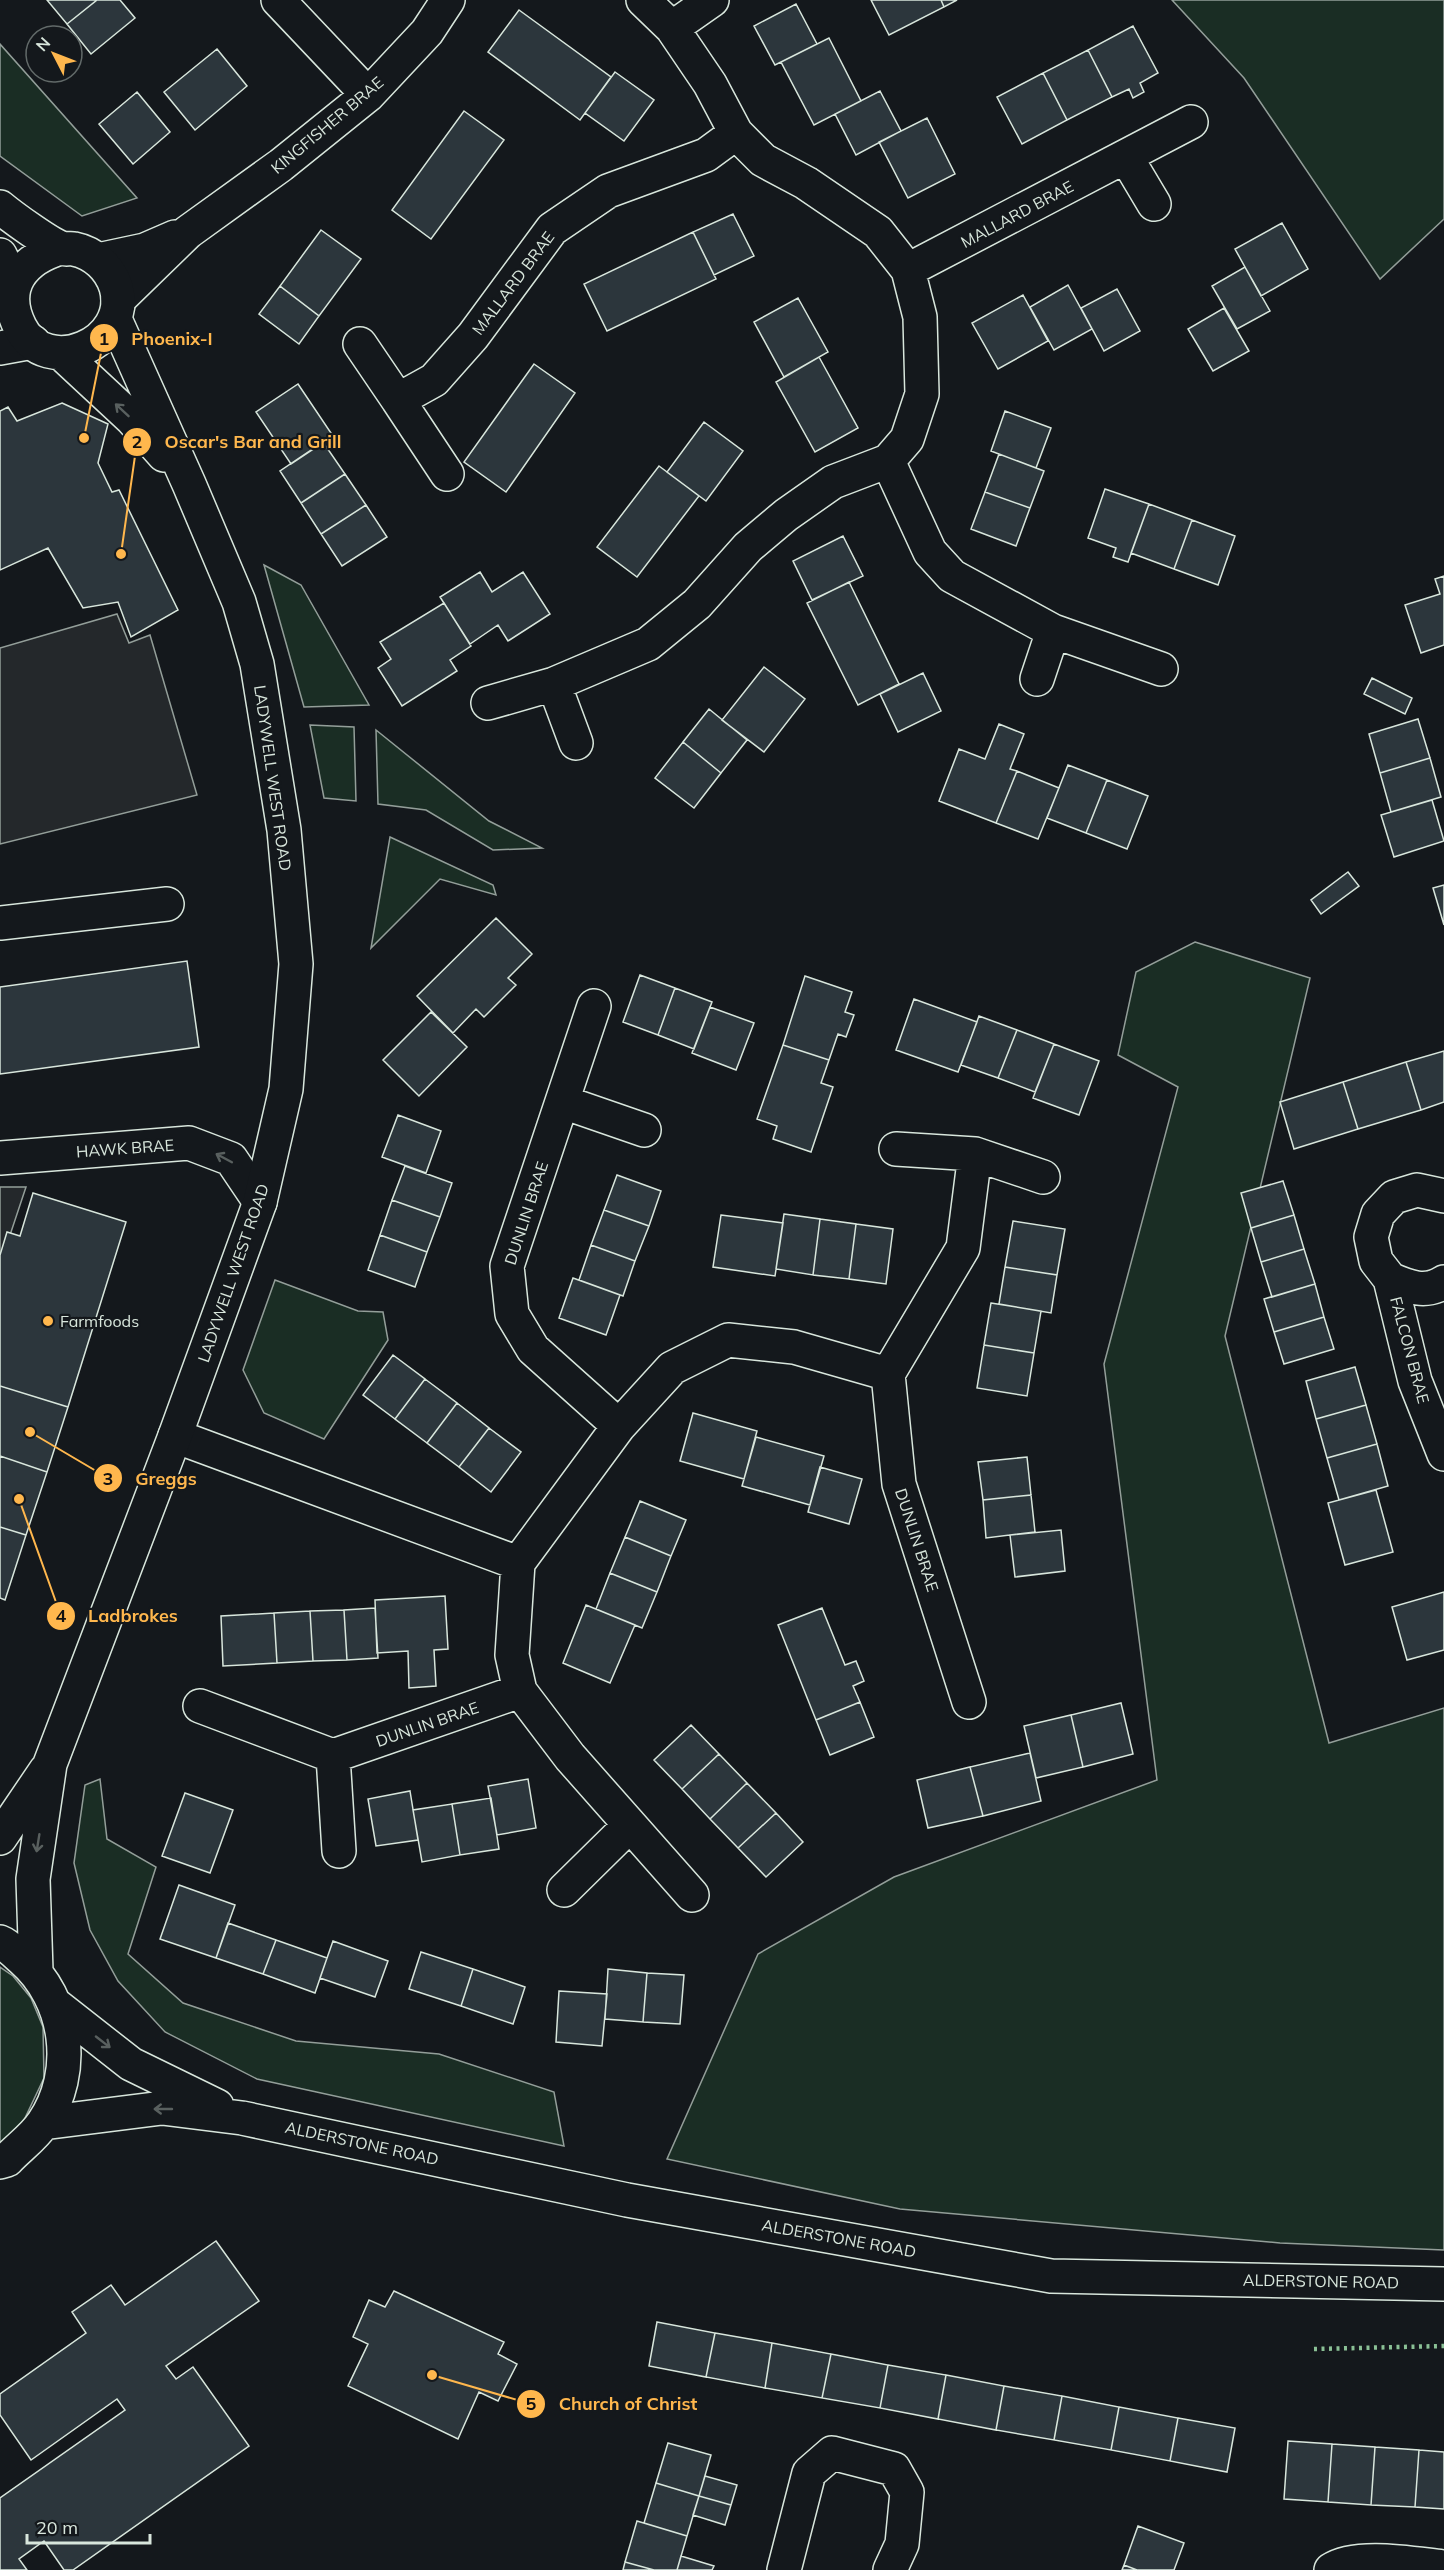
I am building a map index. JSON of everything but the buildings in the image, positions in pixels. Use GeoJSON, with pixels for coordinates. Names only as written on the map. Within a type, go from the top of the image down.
{"type":"FeatureCollection","features":[{"type":"Feature","properties":{"kind":"street"},"geometry":{"type":"LineString","coordinates":[[278,0],[368,95]]}},
{"type":"Feature","properties":{"kind":"street","name":"KINGFISHER BRAE"},"geometry":{"type":"LineString","coordinates":[[116,309],[188,232],[281,165],[368,95],[427,32],[448,0]]}},
{"type":"Feature","properties":{"kind":"street"},"geometry":{"type":"LineString","coordinates":[[488,703],[554,684],[648,644],[697,604],[748,548],[786,515],[833,482],[888,460],[907,439],[922,394],[920,317],[908,270],[878,232],[806,183],[763,160],[736,133],[710,84],[672,28],[643,0]]}},
{"type":"Feature","properties":{"kind":"street"},"geometry":{"type":"LineString","coordinates":[[672,28],[712,0]]}},
{"type":"Feature","properties":{"kind":"street","name":"MALLARD BRAE"},"geometry":{"type":"LineString","coordinates":[[908,270],[1191,122]]}},
{"type":"Feature","properties":{"kind":"street","name":"MALLARD BRAE"},"geometry":{"type":"LineString","coordinates":[[398,400],[434,380],[465,345],[552,229],[608,191],[706,155],[736,133]]}},
{"type":"Feature","properties":{"kind":"street"},"geometry":{"type":"LineString","coordinates":[[1126,157],[1154,204]]}},
{"type":"Feature","properties":{"kind":"street"},"geometry":{"type":"LineString","coordinates":[[0,207],[61,248],[87,253],[98,260]]}},
{"type":"Feature","properties":{"kind":"street","name":"KINGFISHER BRAE"},"geometry":{"type":"LineString","coordinates":[[98,260],[145,250],[188,232]]}},
{"type":"Feature","properties":{"kind":"street"},"geometry":{"type":"LineString","coordinates":[[9,301],[25,267],[41,254],[61,248]]}},
{"type":"Feature","properties":{"kind":"street","name":"LADYWELL WEST ROAD"},"geometry":{"type":"LineString","coordinates":[[0,255],[9,301],[22,332],[47,348],[132,419],[189,484]]}},
{"type":"Feature","properties":{"kind":"street","name":"LADYWELL WEST ROAD"},"geometry":{"type":"LineString","coordinates":[[36,1971],[33,1879],[50,1764],[175,1436],[260,1203],[286,1089],[296,964],[284,830],[257,664],[239,602],[116,309],[112,278],[98,260]]}},
{"type":"Feature","properties":{"kind":"street"},"geometry":{"type":"LineString","coordinates":[[0,348],[47,348],[77,352],[93,345],[106,333],[116,309]]}},
{"type":"Feature","properties":{"kind":"street"},"geometry":{"type":"LineString","coordinates":[[360,344],[447,474]]}},
{"type":"Feature","properties":{"kind":"street"},"geometry":{"type":"LineString","coordinates":[[888,460],[930,552],[952,576],[1053,631],[1161,669]]}},
{"type":"Feature","properties":{"kind":"street"},"geometry":{"type":"LineString","coordinates":[[1036,679],[1053,631]]}},
{"type":"Feature","properties":{"kind":"street"},"geometry":{"type":"LineString","coordinates":[[554,684],[576,743]]}},
{"type":"Feature","properties":{"kind":"street"},"geometry":{"type":"LineString","coordinates":[[0,923],[167,903]]}},
{"type":"Feature","properties":{"kind":"street","name":"DUNLIN BRAE"},"geometry":{"type":"LineString","coordinates":[[594,1006],[507,1266],[512,1314],[533,1349],[619,1426]]}},
{"type":"Feature","properties":{"kind":"street"},"geometry":{"type":"LineString","coordinates":[[563,1102],[644,1130]]}},
{"type":"Feature","properties":{"kind":"street","name":"HAWK BRAE"},"geometry":{"type":"LineString","coordinates":[[7,1157],[189,1143],[231,1159],[260,1203]]}},
{"type":"Feature","properties":{"kind":"street"},"geometry":{"type":"LineString","coordinates":[[896,1149],[975,1154],[1043,1177]]}},
{"type":"Feature","properties":{"kind":"street"},"geometry":{"type":"LineString","coordinates":[[692,1895],[570,1757],[520,1691],[512,1655],[518,1563],[619,1426],[672,1368],[728,1340],[794,1347],[888,1374],[963,1248],[975,1154]]}},
{"type":"Feature","properties":{"kind":"street","name":"FALCON BRAE"},"geometry":{"type":"LineString","coordinates":[[1444,1196],[1417,1190],[1394,1197],[1378,1214],[1371,1237],[1376,1261],[1390,1279],[1415,1381],[1444,1454]]}},
{"type":"Feature","properties":{"kind":"street","name":"FALCON BRAE"},"geometry":{"type":"LineString","coordinates":[[1390,1279],[1412,1289],[1437,1287],[1444,1282]]}},
{"type":"Feature","properties":{"kind":"street","name":"DUNLIN BRAE"},"geometry":{"type":"LineString","coordinates":[[888,1374],[899,1484],[969,1702]]}},
{"type":"Feature","properties":{"kind":"street"},"geometry":{"type":"LineString","coordinates":[[175,1436],[518,1563]]}},
{"type":"Feature","properties":{"kind":"street","name":"DUNLIN BRAE"},"geometry":{"type":"LineString","coordinates":[[333,1756],[520,1691]]}},
{"type":"Feature","properties":{"kind":"street"},"geometry":{"type":"LineString","coordinates":[[200,1706],[333,1756],[339,1851]]}},
{"type":"Feature","properties":{"kind":"street","name":"LADYWELL WEST ROAD"},"geometry":{"type":"LineString","coordinates":[[0,1838],[50,1764]]}},
{"type":"Feature","properties":{"kind":"street"},"geometry":{"type":"LineString","coordinates":[[564,1890],[629,1826]]}},
{"type":"Feature","properties":{"kind":"street"},"geometry":{"type":"LineString","coordinates":[[0,1942],[36,1971],[57,2006],[65,2046],[60,2087],[43,2123],[7,2160],[0,2162]]}},
{"type":"Feature","properties":{"kind":"street","name":"ALDERSTONE ROAD"},"geometry":{"type":"LineString","coordinates":[[57,2006],[131,2064],[242,2118]]}},
{"type":"Feature","properties":{"kind":"street","name":"ALDERSTONE ROAD"},"geometry":{"type":"LineString","coordinates":[[43,2123],[162,2108],[242,2118],[627,2200],[1051,2276],[1444,2284]]}},
{"type":"Feature","properties":{"kind":"street"},"geometry":{"type":"LineString","coordinates":[[784,2570],[809,2474],[832,2453],[894,2469],[907,2492],[902,2544],[890,2570]]}},
{"type":"Feature","properties":{"kind":"street"},"geometry":{"type":"LineString","coordinates":[[1331,2570],[1338,2565],[1386,2560],[1444,2567]]}},
{"type":"Feature","properties":{"kind":"green space"},"geometry":{"type":"Polygon","coordinates":[[[1172,0],[1444,0],[1444,219],[1380,279],[1244,78],[1172,0]]]}},
{"type":"Feature","properties":{"kind":"green space"},"geometry":{"type":"Polygon","coordinates":[[[0,44],[24,71],[24,84],[36,84],[137,198],[82,216],[0,156],[0,44]]]}},
{"type":"Feature","properties":{"kind":"green space"},"geometry":{"type":"Polygon","coordinates":[[[264,565],[301,585],[369,705],[304,707],[264,565]]]}},
{"type":"Feature","properties":{"kind":"green space"},"geometry":{"type":"Polygon","coordinates":[[[310,725],[354,727],[356,801],[324,798],[310,725]]]}},
{"type":"Feature","properties":{"kind":"green space"},"geometry":{"type":"Polygon","coordinates":[[[376,730],[489,821],[542,848],[493,850],[426,810],[378,804],[376,730]]]}},
{"type":"Feature","properties":{"kind":"green space"},"geometry":{"type":"Polygon","coordinates":[[[390,837],[493,885],[496,895],[440,879],[371,948],[390,837]]]}},
{"type":"Feature","properties":{"kind":"green space"},"geometry":{"type":"Polygon","coordinates":[[[1195,942],[1310,978],[1225,1336],[1329,1743],[1444,1708],[1444,2250],[1280,2243],[900,2209],[667,2159],[758,1954],[894,1877],[1157,1780],[1104,1364],[1178,1087],[1118,1055],[1136,972],[1195,942]]]}},
{"type":"Feature","properties":{"kind":"green space"},"geometry":{"type":"Polygon","coordinates":[[[275,1280],[358,1311],[383,1312],[388,1340],[324,1439],[264,1413],[243,1370],[275,1280]]]}},
{"type":"Feature","properties":{"kind":"green space"},"geometry":{"type":"Polygon","coordinates":[[[100,1779],[107,1839],[156,1867],[128,1954],[183,2003],[296,2041],[439,2054],[554,2092],[564,2146],[257,2079],[165,2032],[118,1981],[90,1930],[74,1863],[85,1785],[100,1779]]]}},
{"type":"Feature","properties":{"kind":"green space"},"geometry":{"type":"Polygon","coordinates":[[[0,1967],[13,1976],[31,1998],[43,2027],[44,2078],[24,2120],[0,2144],[0,1967]]]}},
{"type":"Feature","properties":{"kind":"shaded area"},"geometry":{"type":"Polygon","coordinates":[[[117,614],[129,643],[150,635],[197,795],[0,844],[0,648],[117,614]]]}},
{"type":"Feature","properties":{"kind":"shaded area"},"geometry":{"type":"Polygon","coordinates":[[[0,1187],[26,1187],[0,1265],[0,1187]]]}},
{"type":"Feature","properties":{"kind":"hedge"},"geometry":{"type":"LineString","coordinates":[[1314,2349],[1444,2346]]}},
{"type":"Feature","properties":{"kind":"place","name":"Phoenix-I"},"geometry":{"type":"Point","coordinates":[84,438]}},
{"type":"Feature","properties":{"kind":"place","name":"Oscar's Bar and Grill"},"geometry":{"type":"Point","coordinates":[121,554]}},
{"type":"Feature","properties":{"kind":"place","name":"Farmfoods"},"geometry":{"type":"Point","coordinates":[48,1321]}},
{"type":"Feature","properties":{"kind":"place","name":"Greggs"},"geometry":{"type":"Point","coordinates":[30,1432]}},
{"type":"Feature","properties":{"kind":"place","name":"Ladbrokes"},"geometry":{"type":"Point","coordinates":[19,1499]}},
{"type":"Feature","properties":{"kind":"place","name":"Church of Christ"},"geometry":{"type":"Point","coordinates":[432,2375]}}]}
